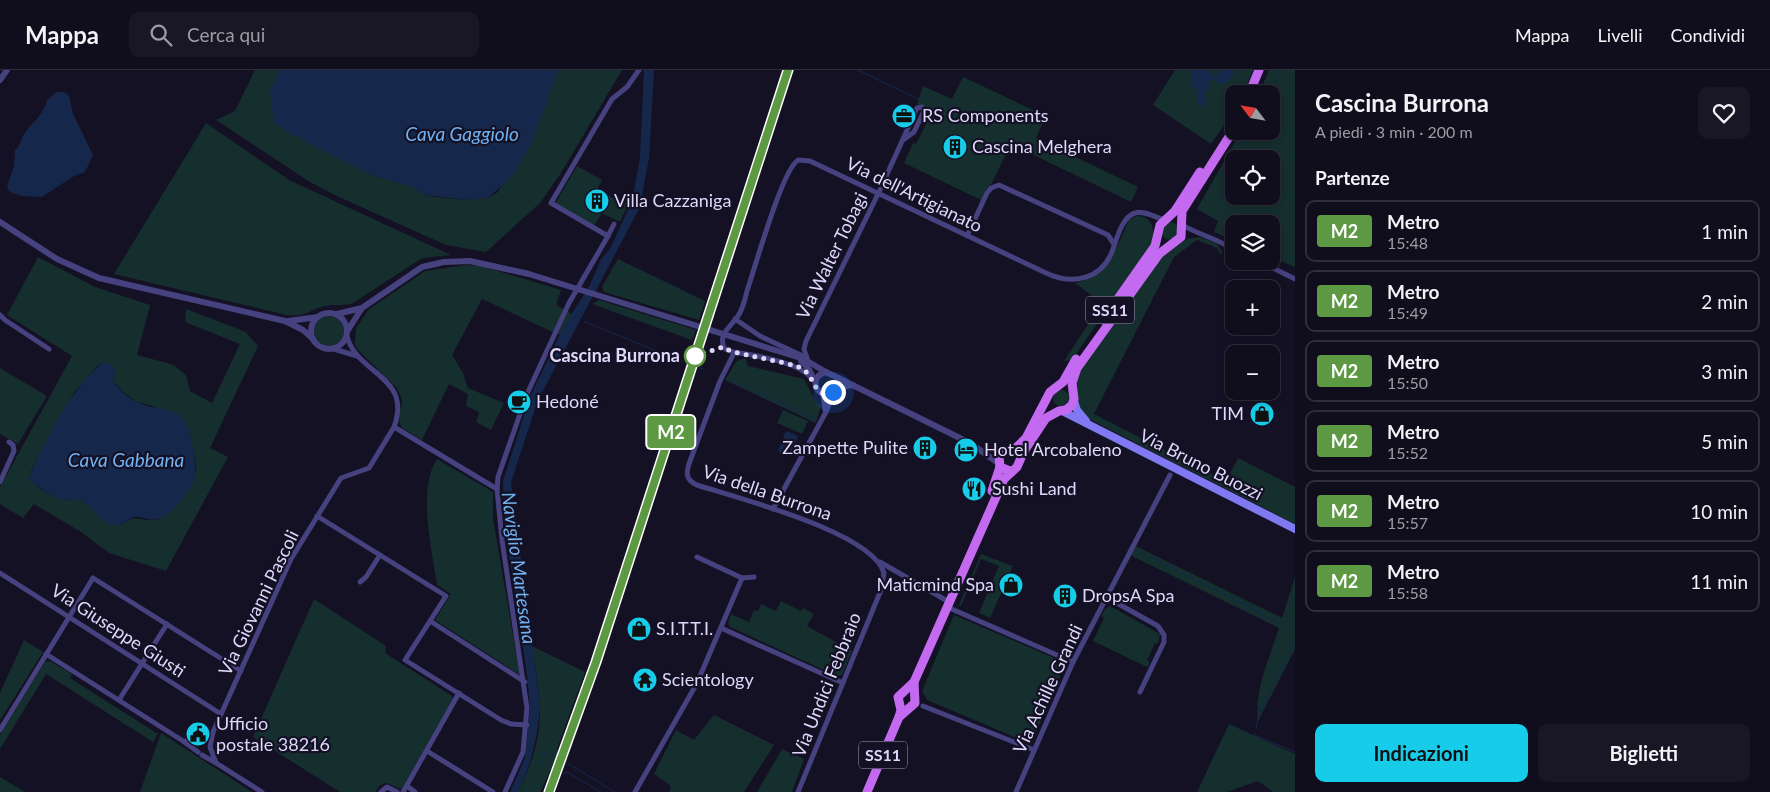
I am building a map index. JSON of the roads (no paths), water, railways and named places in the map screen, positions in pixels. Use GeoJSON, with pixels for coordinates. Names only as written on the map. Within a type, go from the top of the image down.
{"type":"FeatureCollection","features":[{"type":"Feature","properties":{"kind":"main road"},"geometry":{"type":"LineString","coordinates":[[1253,85],[1259,70]]}},
{"type":"Feature","properties":{"kind":"main road","name":"SS11"},"geometry":{"type":"LineString","coordinates":[[972,548],[999,465],[998,458],[1026,438],[1051,390],[1058,386],[1153,248],[1158,232],[1165,220],[1175,211],[1225,136]]}},
{"type":"Feature","properties":{"kind":"main road"},"geometry":{"type":"LineString","coordinates":[[1180,224],[1184,208],[1227,140]]}},
{"type":"Feature","properties":{"kind":"main road"},"geometry":{"type":"LineString","coordinates":[[1158,232],[1164,241],[1177,241],[1183,231],[1180,224],[1174,219],[1165,220]]}},
{"type":"Feature","properties":{"kind":"main road","name":"SS11"},"geometry":{"type":"LineString","coordinates":[[867,792],[899,718],[911,702],[914,682],[1001,485],[1010,472],[1016,468],[1043,422],[1060,411],[1070,408],[1074,401],[1072,391],[1073,378],[1081,361],[1159,254],[1177,241]]}},
{"type":"Feature","properties":{"kind":"main road"},"geometry":{"type":"LineString","coordinates":[[1058,386],[1067,387],[1072,391]]}},
{"type":"Feature","properties":{"kind":"main road"},"geometry":{"type":"LineString","coordinates":[[1048,399],[1051,406],[1060,411]]}},
{"type":"Feature","properties":{"kind":"main road","name":"Via Bruno Buozzi"},"geometry":{"type":"LineString","coordinates":[[1074,401],[1081,416],[1093,427]]}},
{"type":"Feature","properties":{"kind":"main road","name":"Via Bruno Buozzi"},"geometry":{"type":"LineString","coordinates":[[1060,411],[1295,529]]}},
{"type":"Feature","properties":{"kind":"main road"},"geometry":{"type":"LineString","coordinates":[[1006,451],[1017,455],[1019,460]]}},
{"type":"Feature","properties":{"kind":"main road"},"geometry":{"type":"LineString","coordinates":[[999,465],[1010,472]]}},
{"type":"Feature","properties":{"kind":"street"},"geometry":{"type":"LineString","coordinates":[[0,80],[7,70]]}},
{"type":"Feature","properties":{"kind":"street"},"geometry":{"type":"LineString","coordinates":[[608,236],[551,203],[612,99],[627,87],[639,70]]}},
{"type":"Feature","properties":{"kind":"street","name":"Via Walter Tobagi"},"geometry":{"type":"LineString","coordinates":[[807,358],[804,349],[806,341],[879,192],[917,108],[922,107],[924,111],[916,128],[903,140]]}},
{"type":"Feature","properties":{"kind":"street","name":"Via dell'Artigianato"},"geometry":{"type":"LineString","coordinates":[[734,353],[725,349],[722,341],[726,328],[740,311],[780,194],[795,162],[801,159],[808,160],[879,192],[1054,277],[1069,280],[1086,278],[1098,271],[1113,250],[1114,244],[1128,217],[1139,212],[1149,216]]}},
{"type":"Feature","properties":{"kind":"street"},"geometry":{"type":"LineString","coordinates":[[967,236],[987,193],[993,186],[999,185],[1108,235],[1114,244]]}},
{"type":"Feature","properties":{"kind":"street"},"geometry":{"type":"LineString","coordinates":[[1149,216],[1165,220]]}},
{"type":"Feature","properties":{"kind":"street"},"geometry":{"type":"LineString","coordinates":[[1149,216],[1158,232]]}},
{"type":"Feature","properties":{"kind":"street"},"geometry":{"type":"LineString","coordinates":[[0,222],[56,259],[99,278],[284,321],[303,330],[324,349],[334,349],[360,358],[387,381],[394,391],[398,408],[394,427],[497,489]]}},
{"type":"Feature","properties":{"kind":"street"},"geometry":{"type":"LineString","coordinates":[[505,792],[522,757],[527,725],[525,682],[502,540],[497,489],[500,472],[523,403],[574,295],[614,224]]}},
{"type":"Feature","properties":{"kind":"street"},"geometry":{"type":"LineString","coordinates":[[1180,224],[1225,245]]}},
{"type":"Feature","properties":{"kind":"street"},"geometry":{"type":"LineString","coordinates":[[1177,241],[1190,234],[1200,234]]}},
{"type":"Feature","properties":{"kind":"street"},"geometry":{"type":"LineString","coordinates":[[1217,240],[1225,249]]}},
{"type":"Feature","properties":{"kind":"street"},"geometry":{"type":"LineString","coordinates":[[284,321],[301,321],[324,314],[337,314],[362,308],[422,267],[452,260],[479,262],[606,297],[728,334],[814,365],[976,446],[999,465]]}},
{"type":"Feature","properties":{"kind":"street"},"geometry":{"type":"LineString","coordinates":[[1276,270],[1295,279]]}},
{"type":"Feature","properties":{"kind":"street"},"geometry":{"type":"LineString","coordinates":[[334,349],[342,344],[362,308]]}},
{"type":"Feature","properties":{"kind":"street"},"geometry":{"type":"LineString","coordinates":[[337,314],[344,321],[347,333],[360,358]]}},
{"type":"Feature","properties":{"kind":"street"},"geometry":{"type":"LineString","coordinates":[[0,315],[4,320],[49,349]]}},
{"type":"Feature","properties":{"kind":"street"},"geometry":{"type":"LineString","coordinates":[[313,339],[312,327],[318,317]]}},
{"type":"Feature","properties":{"kind":"street"},"geometry":{"type":"LineString","coordinates":[[735,319],[760,336],[807,358],[814,365]]}},
{"type":"Feature","properties":{"kind":"street"},"geometry":{"type":"LineString","coordinates":[[734,353],[752,355],[800,368],[808,374],[823,394],[826,407],[823,418]]}},
{"type":"Feature","properties":{"kind":"street","name":"Via della Burrona"},"geometry":{"type":"LineString","coordinates":[[734,353],[708,411],[688,466],[689,480],[697,486],[774,509],[833,530],[948,604],[1073,662]]}},
{"type":"Feature","properties":{"kind":"street"},"geometry":{"type":"LineString","coordinates":[[796,358],[807,366],[815,383]]}},
{"type":"Feature","properties":{"kind":"street"},"geometry":{"type":"LineString","coordinates":[[815,383],[819,375],[826,372]]}},
{"type":"Feature","properties":{"kind":"street"},"geometry":{"type":"LineString","coordinates":[[774,509],[823,418],[838,384],[836,377]]}},
{"type":"Feature","properties":{"kind":"street"},"geometry":{"type":"LineString","coordinates":[[823,394],[830,394],[835,390],[855,386]]}},
{"type":"Feature","properties":{"kind":"street","name":"Via Giovanni Pascoli"},"geometry":{"type":"LineString","coordinates":[[210,747],[213,732],[288,566],[342,477],[370,467],[394,427]]}},
{"type":"Feature","properties":{"kind":"street"},"geometry":{"type":"LineString","coordinates":[[0,482],[14,451],[14,446],[9,442]]}},
{"type":"Feature","properties":{"kind":"street"},"geometry":{"type":"LineString","coordinates":[[976,446],[1006,451]]}},
{"type":"Feature","properties":{"kind":"street","name":"Via Achille Grandi"},"geometry":{"type":"LineString","coordinates":[[1016,792],[1073,662],[1170,475]]}},
{"type":"Feature","properties":{"kind":"street"},"geometry":{"type":"LineString","coordinates":[[317,516],[446,596],[405,660],[503,721],[527,725]]}},
{"type":"Feature","properties":{"kind":"street"},"geometry":{"type":"LineString","coordinates":[[360,582],[366,577],[380,555]]}},
{"type":"Feature","properties":{"kind":"street"},"geometry":{"type":"LineString","coordinates":[[696,556],[742,578],[754,578]]}},
{"type":"Feature","properties":{"kind":"street"},"geometry":{"type":"LineString","coordinates":[[875,558],[882,567],[884,578]]}},
{"type":"Feature","properties":{"kind":"street"},"geometry":{"type":"LineString","coordinates":[[884,578],[889,573],[897,572]]}},
{"type":"Feature","properties":{"kind":"street","name":"Via Giuseppe Giusti"},"geometry":{"type":"LineString","coordinates":[[0,573],[221,714]]}},
{"type":"Feature","properties":{"kind":"street"},"geometry":{"type":"LineString","coordinates":[[0,730],[93,578],[241,671]]}},
{"type":"Feature","properties":{"kind":"street"},"geometry":{"type":"LineString","coordinates":[[635,792],[682,714],[742,578]]}},
{"type":"Feature","properties":{"kind":"street","name":"Via Undici Febbraio"},"geometry":{"type":"LineString","coordinates":[[798,792],[882,587],[884,578]]}},
{"type":"Feature","properties":{"kind":"street"},"geometry":{"type":"LineString","coordinates":[[1106,597],[1158,626],[1164,635],[1164,642],[1140,692]]}},
{"type":"Feature","properties":{"kind":"street"},"geometry":{"type":"LineString","coordinates":[[430,621],[525,682]]}},
{"type":"Feature","properties":{"kind":"street"},"geometry":{"type":"LineString","coordinates":[[119,700],[166,624]]}},
{"type":"Feature","properties":{"kind":"street"},"geometry":{"type":"LineString","coordinates":[[721,628],[843,684]]}},
{"type":"Feature","properties":{"kind":"street"},"geometry":{"type":"LineString","coordinates":[[46,654],[262,792]]}},
{"type":"Feature","properties":{"kind":"street"},"geometry":{"type":"LineString","coordinates":[[403,792],[459,693]]}},
{"type":"Feature","properties":{"kind":"street"},"geometry":{"type":"LineString","coordinates":[[911,702],[1034,750]]}},
{"type":"Feature","properties":{"kind":"street","name":"Via Giovanni Pascoli"},"geometry":{"type":"LineString","coordinates":[[202,742],[213,732]]}},
{"type":"Feature","properties":{"kind":"street"},"geometry":{"type":"LineString","coordinates":[[183,741],[206,742],[216,763]]}},
{"type":"Feature","properties":{"kind":"street"},"geometry":{"type":"LineString","coordinates":[[200,753],[198,747],[202,742]]}},
{"type":"Feature","properties":{"kind":"street"},"geometry":{"type":"LineString","coordinates":[[200,753],[208,753],[210,747]]}},
{"type":"Feature","properties":{"kind":"street"},"geometry":{"type":"LineString","coordinates":[[427,751],[493,792]]}},
{"type":"Feature","properties":{"kind":"street"},"geometry":{"type":"LineString","coordinates":[[407,786],[415,792]]}},
{"type":"Feature","properties":{"kind":"street"},"geometry":{"type":"LineString","coordinates":[[381,792],[386,787],[397,792]]}},
{"type":"Feature","properties":{"kind":"water","name":"Cava Gaggiolo"},"geometry":{"type":"Polygon","coordinates":[[[279,70],[558,70],[533,140],[514,174],[488,198],[467,200],[425,195],[410,186],[371,175],[288,132],[274,122],[270,93],[279,70]]]}},
{"type":"Feature","properties":{"kind":"water","name":"Naviglio Martesana"},"geometry":{"type":"Polygon","coordinates":[[[644,70],[654,70],[649,158],[640,207],[538,400],[511,482],[540,704],[538,727],[531,760],[518,792],[510,792],[525,758],[530,708],[527,674],[505,527],[503,481],[530,397],[563,328],[590,285],[601,259],[610,249],[632,201],[640,158],[644,70]]]}},
{"type":"Feature","properties":{"kind":"water"},"geometry":{"type":"Polygon","coordinates":[[[1192,70],[1210,70],[1211,74],[1216,77],[1221,70],[1234,70],[1232,77],[1224,84],[1219,84],[1215,79],[1209,80],[1209,86],[1203,96],[1207,101],[1203,106],[1197,103],[1197,91],[1191,84],[1192,70]]]}},
{"type":"Feature","properties":{"kind":"water"},"geometry":{"type":"Polygon","coordinates":[[[57,92],[64,92],[69,96],[73,114],[93,155],[85,172],[74,176],[42,197],[22,196],[10,192],[7,187],[14,166],[15,150],[23,136],[40,115],[47,100],[57,92]]]}},
{"type":"Feature","properties":{"kind":"water","name":"Cava Gabbana"},"geometry":{"type":"Polygon","coordinates":[[[104,362],[112,365],[116,373],[112,380],[126,395],[144,405],[175,413],[180,416],[190,433],[195,460],[193,483],[176,506],[161,518],[151,520],[136,517],[121,524],[110,524],[82,500],[57,499],[29,481],[33,468],[50,434],[71,398],[94,370],[104,362]]]}},
{"type":"Feature","properties":{"kind":"water"},"geometry":{"type":"Polygon","coordinates":[[[786,431],[798,436],[790,456],[778,451],[786,431]]]}},
{"type":"Feature","properties":{"kind":"waterway"},"geometry":{"type":"LineString","coordinates":[[858,70],[918,99],[926,95],[973,115]]}},
{"type":"Feature","properties":{"kind":"waterway"},"geometry":{"type":"LineString","coordinates":[[1275,85],[1280,70]]}},
{"type":"Feature","properties":{"kind":"waterway"},"geometry":{"type":"LineString","coordinates":[[1241,150],[1244,140]]}},
{"type":"Feature","properties":{"kind":"waterway"},"geometry":{"type":"LineString","coordinates":[[1216,211],[1225,189]]}},
{"type":"Feature","properties":{"kind":"waterway"},"geometry":{"type":"LineString","coordinates":[[585,322],[682,361]]}},
{"type":"Feature","properties":{"kind":"waterway"},"geometry":{"type":"LineString","coordinates":[[700,368],[704,369]]}},
{"type":"Feature","properties":{"kind":"waterway"},"geometry":{"type":"LineString","coordinates":[[726,379],[817,420]]}},
{"type":"Feature","properties":{"kind":"waterway"},"geometry":{"type":"LineString","coordinates":[[1136,550],[1294,630]]}},
{"type":"Feature","properties":{"kind":"waterway"},"geometry":{"type":"LineString","coordinates":[[1256,728],[1259,713],[1295,641]]}},
{"type":"Feature","properties":{"kind":"waterway"},"geometry":{"type":"LineString","coordinates":[[1255,733],[1255,735],[1295,752]]}},
{"type":"Feature","properties":{"kind":"waterway"},"geometry":{"type":"LineString","coordinates":[[540,752],[552,756]]}},
{"type":"Feature","properties":{"kind":"waterway"},"geometry":{"type":"LineString","coordinates":[[537,760],[551,768]]}},
{"type":"Feature","properties":{"kind":"waterway"},"geometry":{"type":"LineString","coordinates":[[567,763],[615,792]]}},
{"type":"Feature","properties":{"kind":"waterway"},"geometry":{"type":"LineString","coordinates":[[563,774],[567,772],[601,792]]}},
{"type":"Feature","properties":{"kind":"railway"},"geometry":{"type":"LineString","coordinates":[[546,792],[608,618],[785,70]]}},
{"type":"Feature","properties":{"kind":"metro line","name":"M2"},"geometry":{"type":"LineString","coordinates":[[549,792],[582,706],[788,70]]}},
{"type":"Feature","properties":{"kind":"place","name":"RS Components"},"geometry":{"type":"Point","coordinates":[904,116]}},
{"type":"Feature","properties":{"kind":"place","name":"Cascina Melghera"},"geometry":{"type":"Point","coordinates":[955,147]}},
{"type":"Feature","properties":{"kind":"place","name":"Villa Cazzaniga"},"geometry":{"type":"Point","coordinates":[597,201]}},
{"type":"Feature","properties":{"kind":"place","name":"Cascina Burrona"},"geometry":{"type":"Point","coordinates":[695,356]}},
{"type":"Feature","properties":{"kind":"place","name":"Hedoné"},"geometry":{"type":"Point","coordinates":[519,402]}},
{"type":"Feature","properties":{"kind":"place","name":"TIM"},"geometry":{"type":"Point","coordinates":[1262,414]}},
{"type":"Feature","properties":{"kind":"place","name":"Zampette Pulite"},"geometry":{"type":"Point","coordinates":[925,448]}},
{"type":"Feature","properties":{"kind":"place","name":"Hotel Arcobaleno"},"geometry":{"type":"Point","coordinates":[966,450]}},
{"type":"Feature","properties":{"kind":"place","name":"Sushi Land"},"geometry":{"type":"Point","coordinates":[974,489]}},
{"type":"Feature","properties":{"kind":"place","name":"Maticmind Spa"},"geometry":{"type":"Point","coordinates":[1011,585]}},
{"type":"Feature","properties":{"kind":"place","name":"DropsA Spa"},"geometry":{"type":"Point","coordinates":[1065,596]}},
{"type":"Feature","properties":{"kind":"place","name":"S.I.T.T.I."},"geometry":{"type":"Point","coordinates":[639,629]}},
{"type":"Feature","properties":{"kind":"place","name":"Scientology"},"geometry":{"type":"Point","coordinates":[645,680]}},
{"type":"Feature","properties":{"kind":"place","name":"Ufficio postale 38216"},"geometry":{"type":"Point","coordinates":[198,734]}}]}
